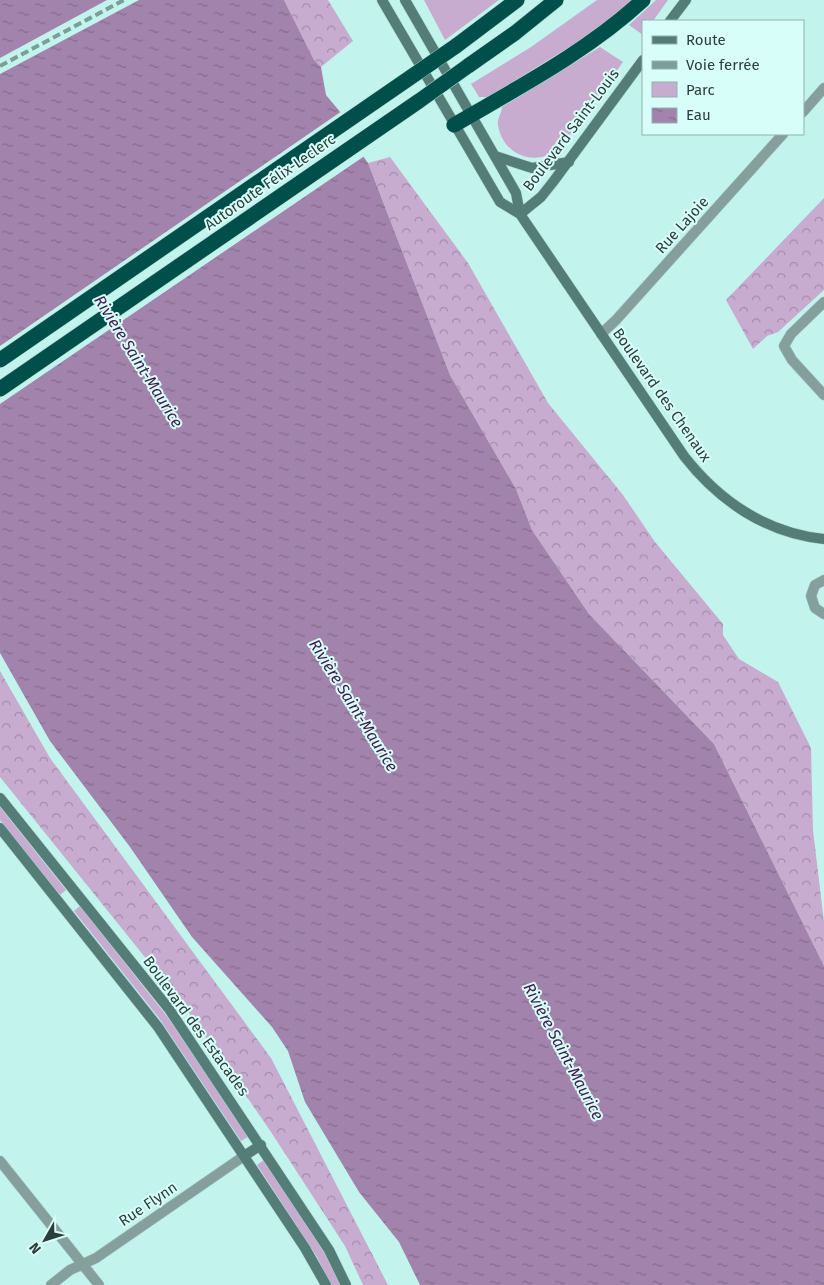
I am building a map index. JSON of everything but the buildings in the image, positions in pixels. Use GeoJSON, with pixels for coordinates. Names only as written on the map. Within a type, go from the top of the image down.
{"type":"FeatureCollection","features":[{"type":"Feature","properties":{"kind":"highway","name":"Autoroute Félix-Leclerc"},"geometry":{"type":"LineString","coordinates":[[0,360],[456,46],[517,0]]}},
{"type":"Feature","properties":{"kind":"highway","name":"Autoroute Félix-Leclerc"},"geometry":{"type":"LineString","coordinates":[[0,389],[468,66],[556,0]]}},
{"type":"Feature","properties":{"kind":"highway"},"geometry":{"type":"LineString","coordinates":[[454,125],[585,46],[613,26],[643,0]]}},
{"type":"Feature","properties":{"kind":"street","name":"Boulevard des Chenaux"},"geometry":{"type":"LineString","coordinates":[[382,0],[501,204],[520,214]]}},
{"type":"Feature","properties":{"kind":"street","name":"Boulevard des Chenaux"},"geometry":{"type":"LineString","coordinates":[[405,0],[516,193],[520,214],[684,456],[707,484],[730,503],[757,519],[786,531],[824,539]]}},
{"type":"Feature","properties":{"kind":"street"},"geometry":{"type":"LineString","coordinates":[[671,20],[686,0]]}},
{"type":"Feature","properties":{"kind":"street","name":"Boulevard Saint-Louis"},"geometry":{"type":"LineString","coordinates":[[520,214],[541,197],[569,162],[642,61]]}},
{"type":"Feature","properties":{"kind":"street"},"geometry":{"type":"LineString","coordinates":[[804,111],[824,88]]}},
{"type":"Feature","properties":{"kind":"street","name":"Rue Lajoie"},"geometry":{"type":"LineString","coordinates":[[601,334],[616,320],[782,135]]}},
{"type":"Feature","properties":{"kind":"street"},"geometry":{"type":"LineString","coordinates":[[495,156],[532,168],[569,162]]}},
{"type":"Feature","properties":{"kind":"street"},"geometry":{"type":"LineString","coordinates":[[824,302],[791,334],[784,346],[792,360],[824,395]]}},
{"type":"Feature","properties":{"kind":"street"},"geometry":{"type":"LineString","coordinates":[[824,580],[815,585],[811,596],[815,608],[824,614]]}},
{"type":"Feature","properties":{"kind":"street","name":"Boulevard des Estacades"},"geometry":{"type":"LineString","coordinates":[[0,798],[169,1009],[329,1250],[346,1285]]}},
{"type":"Feature","properties":{"kind":"street","name":"Boulevard des Estacades"},"geometry":{"type":"LineString","coordinates":[[0,828],[155,1022],[313,1260],[326,1285]]}},
{"type":"Feature","properties":{"kind":"street","name":"Rue Flynn"},"geometry":{"type":"LineString","coordinates":[[51,1285],[70,1270],[96,1258],[261,1145]]}},
{"type":"Feature","properties":{"kind":"street"},"geometry":{"type":"LineString","coordinates":[[0,1161],[99,1285]]}},
{"type":"Feature","properties":{"kind":"green space"},"geometry":{"type":"Polygon","coordinates":[[[284,0],[328,0],[353,41],[321,67],[314,60],[284,0]]]}},
{"type":"Feature","properties":{"kind":"green space"},"geometry":{"type":"Polygon","coordinates":[[[424,0],[499,0],[445,40],[424,0]]]}},
{"type":"Feature","properties":{"kind":"green space"},"geometry":{"type":"Polygon","coordinates":[[[597,0],[633,0],[592,33],[488,97],[479,97],[471,84],[531,47],[597,0]]]}},
{"type":"Feature","properties":{"kind":"green space"},"geometry":{"type":"Polygon","coordinates":[[[656,0],[668,0],[654,20],[642,20],[642,34],[629,25],[656,0]]]}},
{"type":"Feature","properties":{"kind":"green space"},"geometry":{"type":"Polygon","coordinates":[[[600,47],[623,62],[561,147],[542,157],[532,158],[514,152],[501,136],[498,125],[502,107],[600,47]]]}},
{"type":"Feature","properties":{"kind":"green space"},"geometry":{"type":"Polygon","coordinates":[[[390,157],[468,263],[548,403],[623,495],[655,542],[723,624],[723,635],[739,659],[778,682],[811,748],[813,830],[824,922],[824,966],[714,744],[589,614],[532,530],[516,489],[450,375],[368,163],[390,157]]]}},
{"type":"Feature","properties":{"kind":"green space"},"geometry":{"type":"Polygon","coordinates":[[[824,198],[824,290],[778,332],[767,336],[753,349],[726,300],[824,198]]]}},
{"type":"Feature","properties":{"kind":"green space"},"geometry":{"type":"Polygon","coordinates":[[[0,671],[50,758],[271,1058],[388,1285],[363,1285],[345,1246],[271,1132],[185,1007],[0,777],[0,671]]]}},
{"type":"Feature","properties":{"kind":"green space"},"geometry":{"type":"Polygon","coordinates":[[[0,807],[66,890],[60,895],[0,820],[0,807]]]}},
{"type":"Feature","properties":{"kind":"green space"},"geometry":{"type":"Polygon","coordinates":[[[80,906],[169,1019],[248,1137],[241,1141],[159,1018],[74,911],[80,906]]]}},
{"type":"Feature","properties":{"kind":"green space"},"geometry":{"type":"Polygon","coordinates":[[[264,1160],[325,1254],[341,1285],[331,1285],[317,1257],[257,1165],[264,1160]]]}},
{"type":"Feature","properties":{"kind":"water","name":"Rivière Saint-Maurice"},"geometry":{"type":"Polygon","coordinates":[[[0,0],[284,0],[314,60],[321,67],[326,95],[341,113],[356,146],[368,163],[450,375],[516,489],[532,530],[589,614],[714,744],[824,966],[824,1285],[420,1285],[399,1242],[359,1192],[305,1102],[288,1051],[272,1027],[192,937],[130,847],[50,741],[0,653],[0,0]]]}},
{"type":"Feature","properties":{"kind":"pier"},"geometry":{"type":"Polygon","coordinates":[[[107,0],[139,0],[0,74],[0,58],[107,0]]]}},
{"type":"Feature","properties":{"kind":"pier"},"geometry":{"type":"Polygon","coordinates":[[[342,111],[352,134],[366,155],[0,404],[0,346],[342,111]]]}},
{"type":"Feature","properties":{"kind":"railway"},"geometry":{"type":"LineString","coordinates":[[0,66],[124,0]]}}]}
